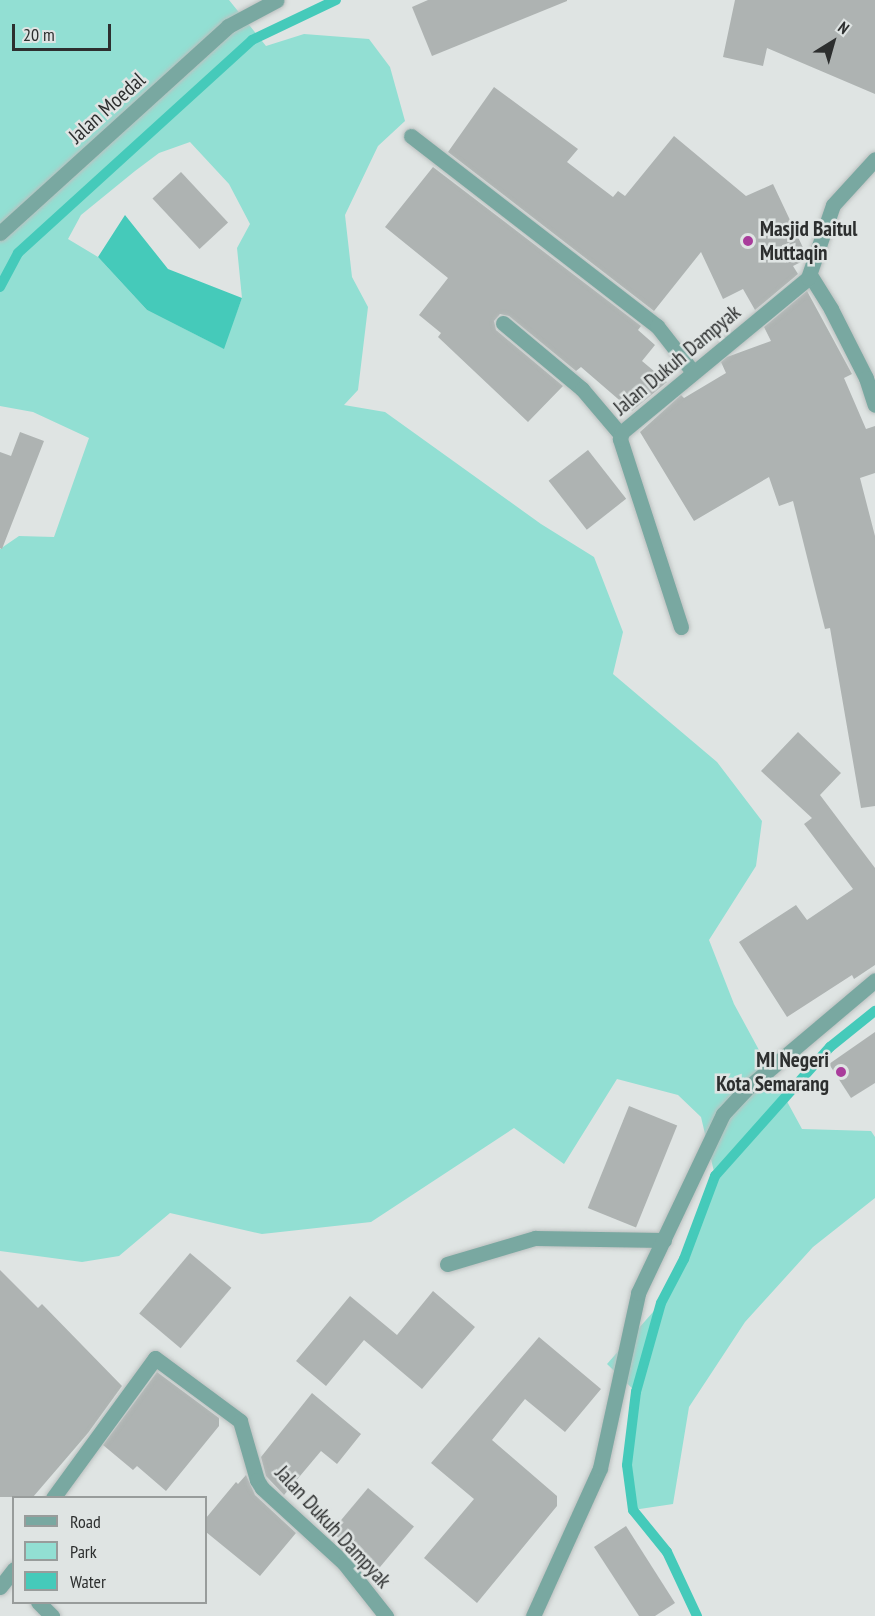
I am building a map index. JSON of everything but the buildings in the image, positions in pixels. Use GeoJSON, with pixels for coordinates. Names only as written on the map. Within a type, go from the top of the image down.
{"type":"FeatureCollection","features":[{"type":"Feature","properties":{"kind":"street","name":"Jalan Moedal"},"geometry":{"type":"LineString","coordinates":[[0,233],[228,26],[277,0]]}},
{"type":"Feature","properties":{"kind":"street"},"geometry":{"type":"LineString","coordinates":[[411,136],[657,326],[693,372]]}},
{"type":"Feature","properties":{"kind":"street"},"geometry":{"type":"LineString","coordinates":[[875,159],[833,206],[810,275],[831,309],[866,378],[875,405]]}},
{"type":"Feature","properties":{"kind":"street","name":"Jalan Dukuh Dampyak"},"geometry":{"type":"LineString","coordinates":[[681,627],[621,435],[625,427],[810,275]]}},
{"type":"Feature","properties":{"kind":"street"},"geometry":{"type":"LineString","coordinates":[[503,323],[582,389],[621,435]]}},
{"type":"Feature","properties":{"kind":"street"},"geometry":{"type":"LineString","coordinates":[[533,1616],[600,1468],[638,1293],[723,1114],[745,1090],[875,980]]}},
{"type":"Feature","properties":{"kind":"street"},"geometry":{"type":"LineString","coordinates":[[447,1263],[535,1238],[664,1240]]}},
{"type":"Feature","properties":{"kind":"street","name":"Jalan Dukuh Dampyak"},"geometry":{"type":"LineString","coordinates":[[54,1496],[155,1358],[240,1421],[257,1480],[262,1488],[344,1563],[387,1616]]}},
{"type":"Feature","properties":{"kind":"street"},"geometry":{"type":"LineString","coordinates":[[40,1604],[51,1616]]}},
{"type":"Feature","properties":{"kind":"green space"},"geometry":{"type":"Polygon","coordinates":[[[0,0],[229,0],[266,46],[304,34],[369,39],[390,67],[405,121],[378,146],[345,215],[352,277],[368,307],[358,390],[344,405],[385,412],[541,524],[594,557],[623,632],[613,674],[717,762],[762,821],[756,866],[709,940],[734,1004],[802,1129],[871,1131],[875,1137],[875,1198],[813,1247],[745,1322],[689,1407],[673,1504],[633,1510],[627,1465],[636,1392],[607,1364],[661,1303],[684,1259],[715,1176],[701,1117],[678,1095],[617,1079],[564,1164],[514,1128],[371,1222],[262,1234],[170,1213],[119,1256],[82,1262],[0,1251],[0,549],[19,536],[54,537],[89,438],[33,412],[0,406],[0,0]],[[190,142],[159,153],[135,171],[81,215],[68,239],[98,257],[147,310],[223,348],[242,298],[237,248],[250,224],[229,184],[190,142]]]}},
{"type":"Feature","properties":{"kind":"water"},"geometry":{"type":"Polygon","coordinates":[[[125,215],[168,269],[242,298],[224,349],[147,310],[98,257],[125,215]]]}},
{"type":"Feature","properties":{"kind":"waterway"},"geometry":{"type":"LineString","coordinates":[[0,287],[18,253],[252,40],[336,0]]}},
{"type":"Feature","properties":{"kind":"waterway"},"geometry":{"type":"LineString","coordinates":[[697,1616],[667,1552],[633,1510],[627,1465],[636,1392],[661,1303],[684,1259],[715,1176],[830,1047],[875,1011]]}},
{"type":"Feature","properties":{"kind":"place","name":"Masjid Baitul Muttaqin"},"geometry":{"type":"Point","coordinates":[748,241]}},
{"type":"Feature","properties":{"kind":"place","name":"MI Negeri Kota Semarang"},"geometry":{"type":"Point","coordinates":[841,1072]}}]}
